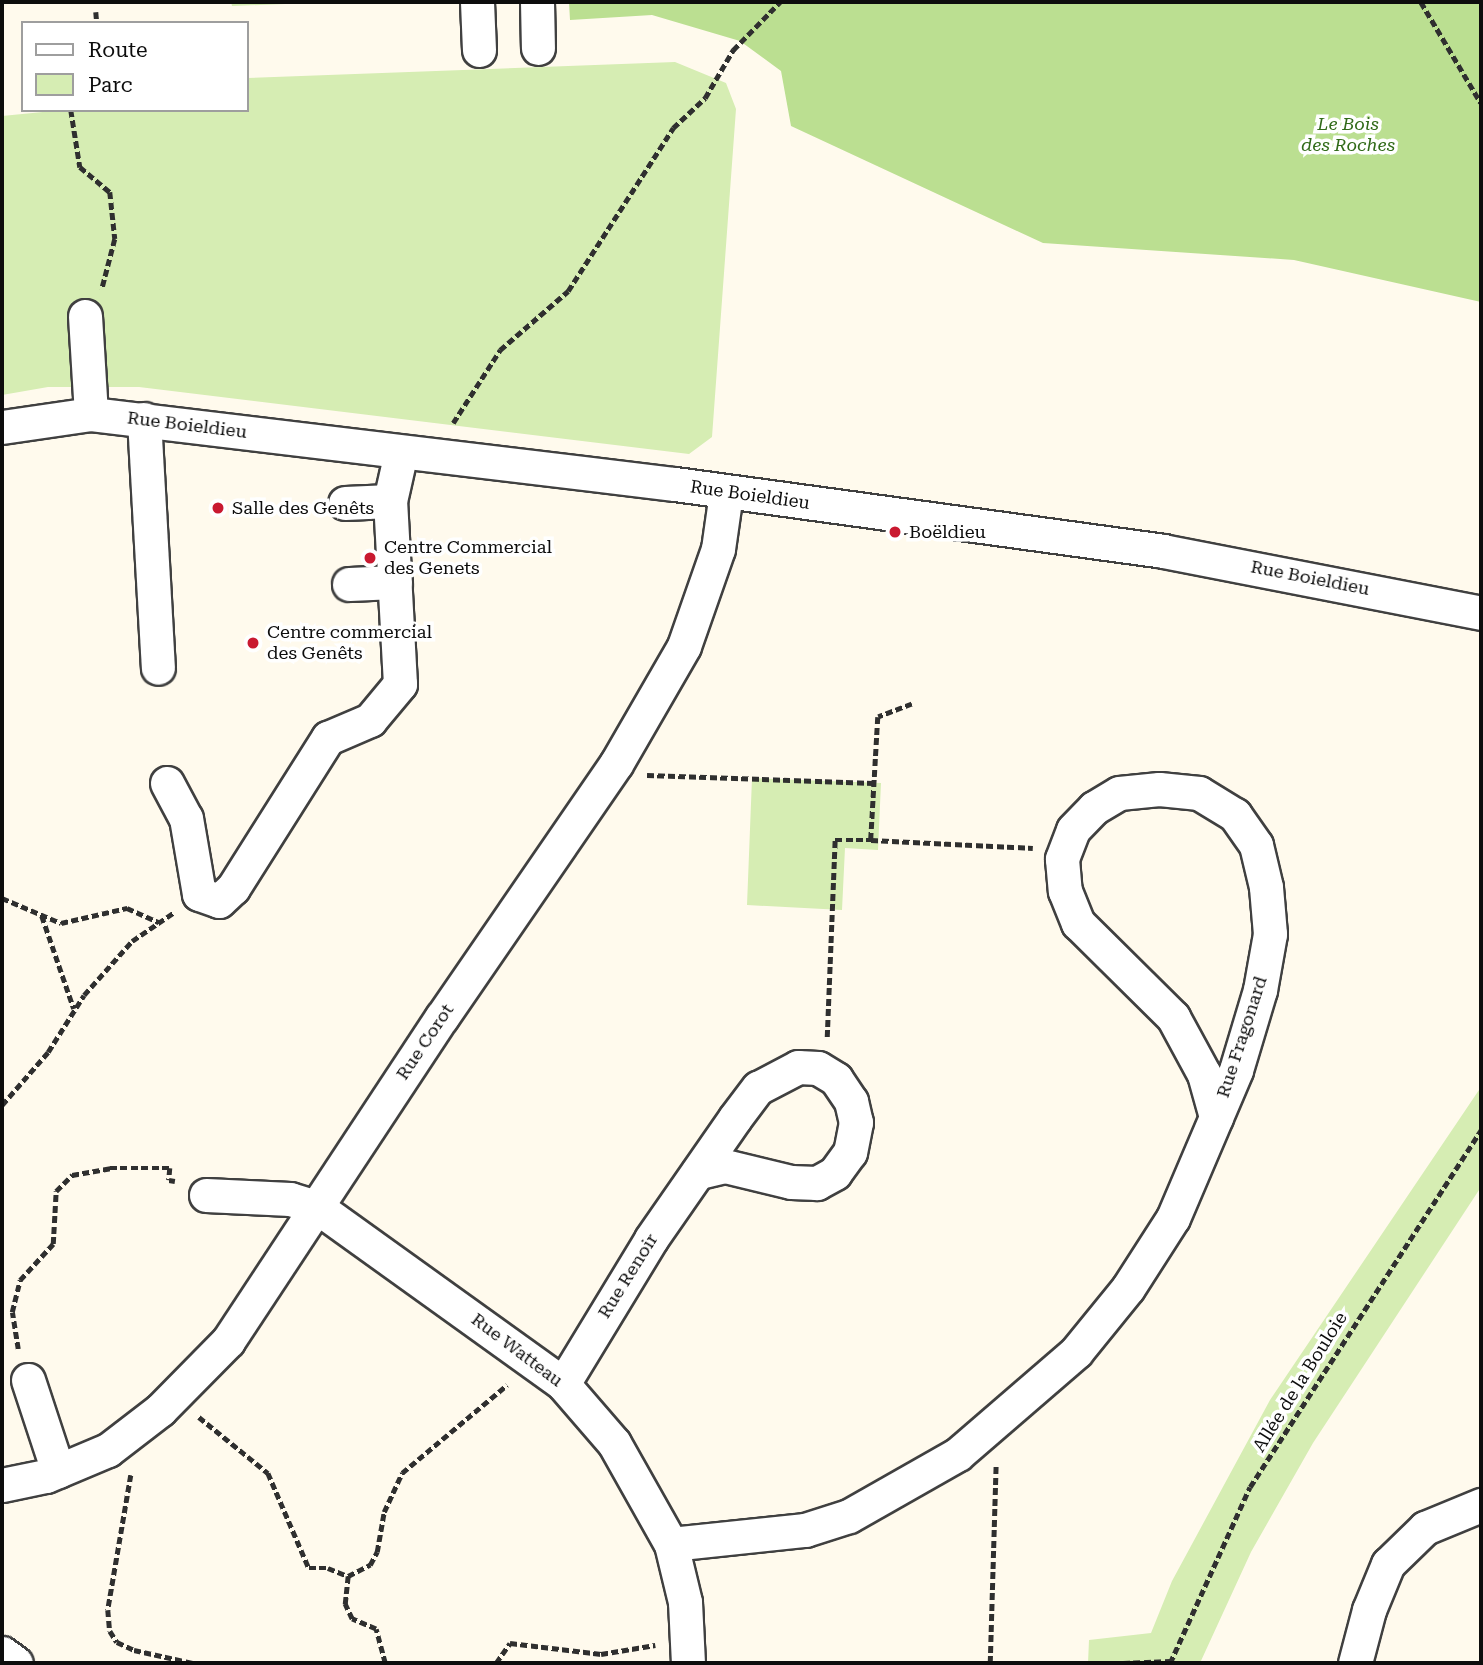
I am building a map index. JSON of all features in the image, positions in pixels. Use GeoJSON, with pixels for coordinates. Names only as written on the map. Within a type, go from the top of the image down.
{"type":"FeatureCollection","features":[{"type":"Feature","properties":{"kind":"street"},"geometry":{"type":"LineString","coordinates":[[477,2],[479,50]]}},
{"type":"Feature","properties":{"kind":"street"},"geometry":{"type":"LineString","coordinates":[[537,2],[538,48]]}},
{"type":"Feature","properties":{"kind":"street"},"geometry":{"type":"LineString","coordinates":[[85,316],[91,414]]}},
{"type":"Feature","properties":{"kind":"street","name":"Rue Boieldieu"},"geometry":{"type":"LineString","coordinates":[[6,428],[91,414],[144,419],[1163,551],[1481,613]]}},
{"type":"Feature","properties":{"kind":"street"},"geometry":{"type":"LineString","coordinates":[[144,419],[137,512],[158,668]]}},
{"type":"Feature","properties":{"kind":"street"},"geometry":{"type":"LineString","coordinates":[[167,783],[186,818],[199,894],[219,901],[233,888],[328,738],[370,720],[400,684],[390,501],[401,452]]}},
{"type":"Feature","properties":{"kind":"street","name":"Rue Corot"},"geometry":{"type":"LineString","coordinates":[[2,1485],[58,1471],[108,1450],[174,1396],[228,1341],[610,773],[684,646],[718,549],[726,493]]}},
{"type":"Feature","properties":{"kind":"street"},"geometry":{"type":"LineString","coordinates":[[345,503],[390,501]]}},
{"type":"Feature","properties":{"kind":"street"},"geometry":{"type":"LineString","coordinates":[[349,584],[395,582]]}},
{"type":"Feature","properties":{"kind":"street","name":"Rue Fragonard"},"geometry":{"type":"LineString","coordinates":[[671,1544],[793,1532],[849,1516],[906,1486],[987,1431],[1076,1352],[1128,1288],[1173,1218],[1216,1117],[1236,1070],[1260,990],[1270,934],[1256,845],[1235,815],[1199,793],[1159,789],[1119,793],[1094,808],[1073,830],[1065,849],[1065,891],[1078,923],[1173,1017],[1205,1074],[1216,1117]]}},
{"type":"Feature","properties":{"kind":"street","name":"Rue Renoir"},"geometry":{"type":"LineString","coordinates":[[563,1384],[698,1172],[758,1088],[798,1067],[825,1073]]}},
{"type":"Feature","properties":{"kind":"street"},"geometry":{"type":"LineString","coordinates":[[698,1172],[725,1166],[791,1182],[817,1183],[835,1173],[850,1152],[856,1122],[851,1101],[825,1073]]}},
{"type":"Feature","properties":{"kind":"street"},"geometry":{"type":"LineString","coordinates":[[206,1195],[290,1199],[317,1207]]}},
{"type":"Feature","properties":{"kind":"street","name":"Rue Watteau"},"geometry":{"type":"LineString","coordinates":[[317,1207],[563,1384],[614,1443],[671,1544],[685,1602],[688,1651]]}},
{"type":"Feature","properties":{"kind":"street"},"geometry":{"type":"LineString","coordinates":[[27,1380],[58,1471]]}},
{"type":"Feature","properties":{"kind":"street"},"geometry":{"type":"LineString","coordinates":[[1355,1663],[1373,1598],[1388,1564],[1425,1528],[1481,1505]]}},
{"type":"Feature","properties":{"kind":"street"},"geometry":{"type":"LineString","coordinates":[[2,1653],[16,1663]]}},
{"type":"Feature","properties":{"kind":"path"},"geometry":{"type":"LineString","coordinates":[[442,457],[456,416],[500,350],[568,291],[673,128],[705,98],[733,50],[780,2]]}},
{"type":"Feature","properties":{"kind":"path"},"geometry":{"type":"LineString","coordinates":[[1421,2],[1481,103]]}},
{"type":"Feature","properties":{"kind":"path"},"geometry":{"type":"LineString","coordinates":[[96,12],[97,21]]}},
{"type":"Feature","properties":{"kind":"path"},"geometry":{"type":"LineString","coordinates":[[71,112],[80,167],[110,192],[115,239],[104,287],[85,316]]}},
{"type":"Feature","properties":{"kind":"path"},"geometry":{"type":"LineString","coordinates":[[871,840],[878,717],[912,704]]}},
{"type":"Feature","properties":{"kind":"path"},"geometry":{"type":"LineString","coordinates":[[610,773],[873,783]]}},
{"type":"Feature","properties":{"kind":"path"},"geometry":{"type":"LineString","coordinates":[[825,1073],[835,840],[1065,849]]}},
{"type":"Feature","properties":{"kind":"path"},"geometry":{"type":"LineString","coordinates":[[2,1105],[48,1052],[74,1009],[132,941],[199,894]]}},
{"type":"Feature","properties":{"kind":"path"},"geometry":{"type":"LineString","coordinates":[[2,898],[61,923],[127,908],[160,922]]}},
{"type":"Feature","properties":{"kind":"path"},"geometry":{"type":"LineString","coordinates":[[42,915],[74,1009]]}},
{"type":"Feature","properties":{"kind":"path","name":"Allée de la Bouloie"},"geometry":{"type":"LineString","coordinates":[[1170,1662],[1250,1487],[1481,1130]]}},
{"type":"Feature","properties":{"kind":"path"},"geometry":{"type":"LineString","coordinates":[[27,1380],[12,1312],[20,1280],[53,1244],[56,1191],[72,1175],[110,1168],[170,1168],[169,1180],[201,1182],[206,1195]]}},
{"type":"Feature","properties":{"kind":"path"},"geometry":{"type":"LineString","coordinates":[[174,1396],[268,1473],[309,1568],[328,1568],[348,1576],[360,1573],[374,1559],[384,1512],[402,1472],[433,1443],[472,1418],[532,1360]]}},
{"type":"Feature","properties":{"kind":"path"},"geometry":{"type":"LineString","coordinates":[[139,1426],[108,1611],[110,1631],[117,1642],[134,1650],[193,1663]]}},
{"type":"Feature","properties":{"kind":"path"},"geometry":{"type":"LineString","coordinates":[[987,1431],[998,1472],[990,1663]]}},
{"type":"Feature","properties":{"kind":"path"},"geometry":{"type":"LineString","coordinates":[[348,1576],[345,1604],[352,1619],[376,1629],[385,1663]]}},
{"type":"Feature","properties":{"kind":"path"},"geometry":{"type":"LineString","coordinates":[[496,1663],[510,1643],[601,1654],[688,1651]]}},
{"type":"Feature","properties":{"kind":"path"},"geometry":{"type":"LineString","coordinates":[[1123,1663],[1170,1662]]}},
{"type":"Feature","properties":{"kind":"green space"},"geometry":{"type":"Polygon","coordinates":[[[231,2],[336,2],[232,6],[231,2]]]}},
{"type":"Feature","properties":{"kind":"green space","name":"Le Bois des Roches"},"geometry":{"type":"Polygon","coordinates":[[[569,2],[1481,2],[1481,302],[1294,260],[1043,243],[791,126],[781,71],[740,41],[652,15],[570,20],[569,2]]]}},
{"type":"Feature","properties":{"kind":"green space"},"geometry":{"type":"Polygon","coordinates":[[[675,62],[726,83],[736,109],[712,437],[689,454],[139,387],[48,387],[2,395],[2,116],[43,112],[248,112],[248,78],[675,62]]]}},
{"type":"Feature","properties":{"kind":"green space"},"geometry":{"type":"Polygon","coordinates":[[[752,778],[881,783],[878,850],[845,848],[842,910],[747,905],[752,778]]]}},
{"type":"Feature","properties":{"kind":"green space"},"geometry":{"type":"Polygon","coordinates":[[[1481,1087],[1481,1187],[1313,1443],[1251,1552],[1200,1663],[1088,1663],[1089,1640],[1151,1633],[1172,1581],[1270,1400],[1481,1087]]]}},
{"type":"Feature","properties":{"kind":"place","name":"Salle des Genêts"},"geometry":{"type":"Point","coordinates":[218,508]}},
{"type":"Feature","properties":{"kind":"place","name":"Boëldieu"},"geometry":{"type":"Point","coordinates":[895,532]}},
{"type":"Feature","properties":{"kind":"place","name":"Centre Commercial des Genets"},"geometry":{"type":"Point","coordinates":[370,558]}},
{"type":"Feature","properties":{"kind":"place","name":"Centre commercial des Genêts"},"geometry":{"type":"Point","coordinates":[253,643]}}]}
